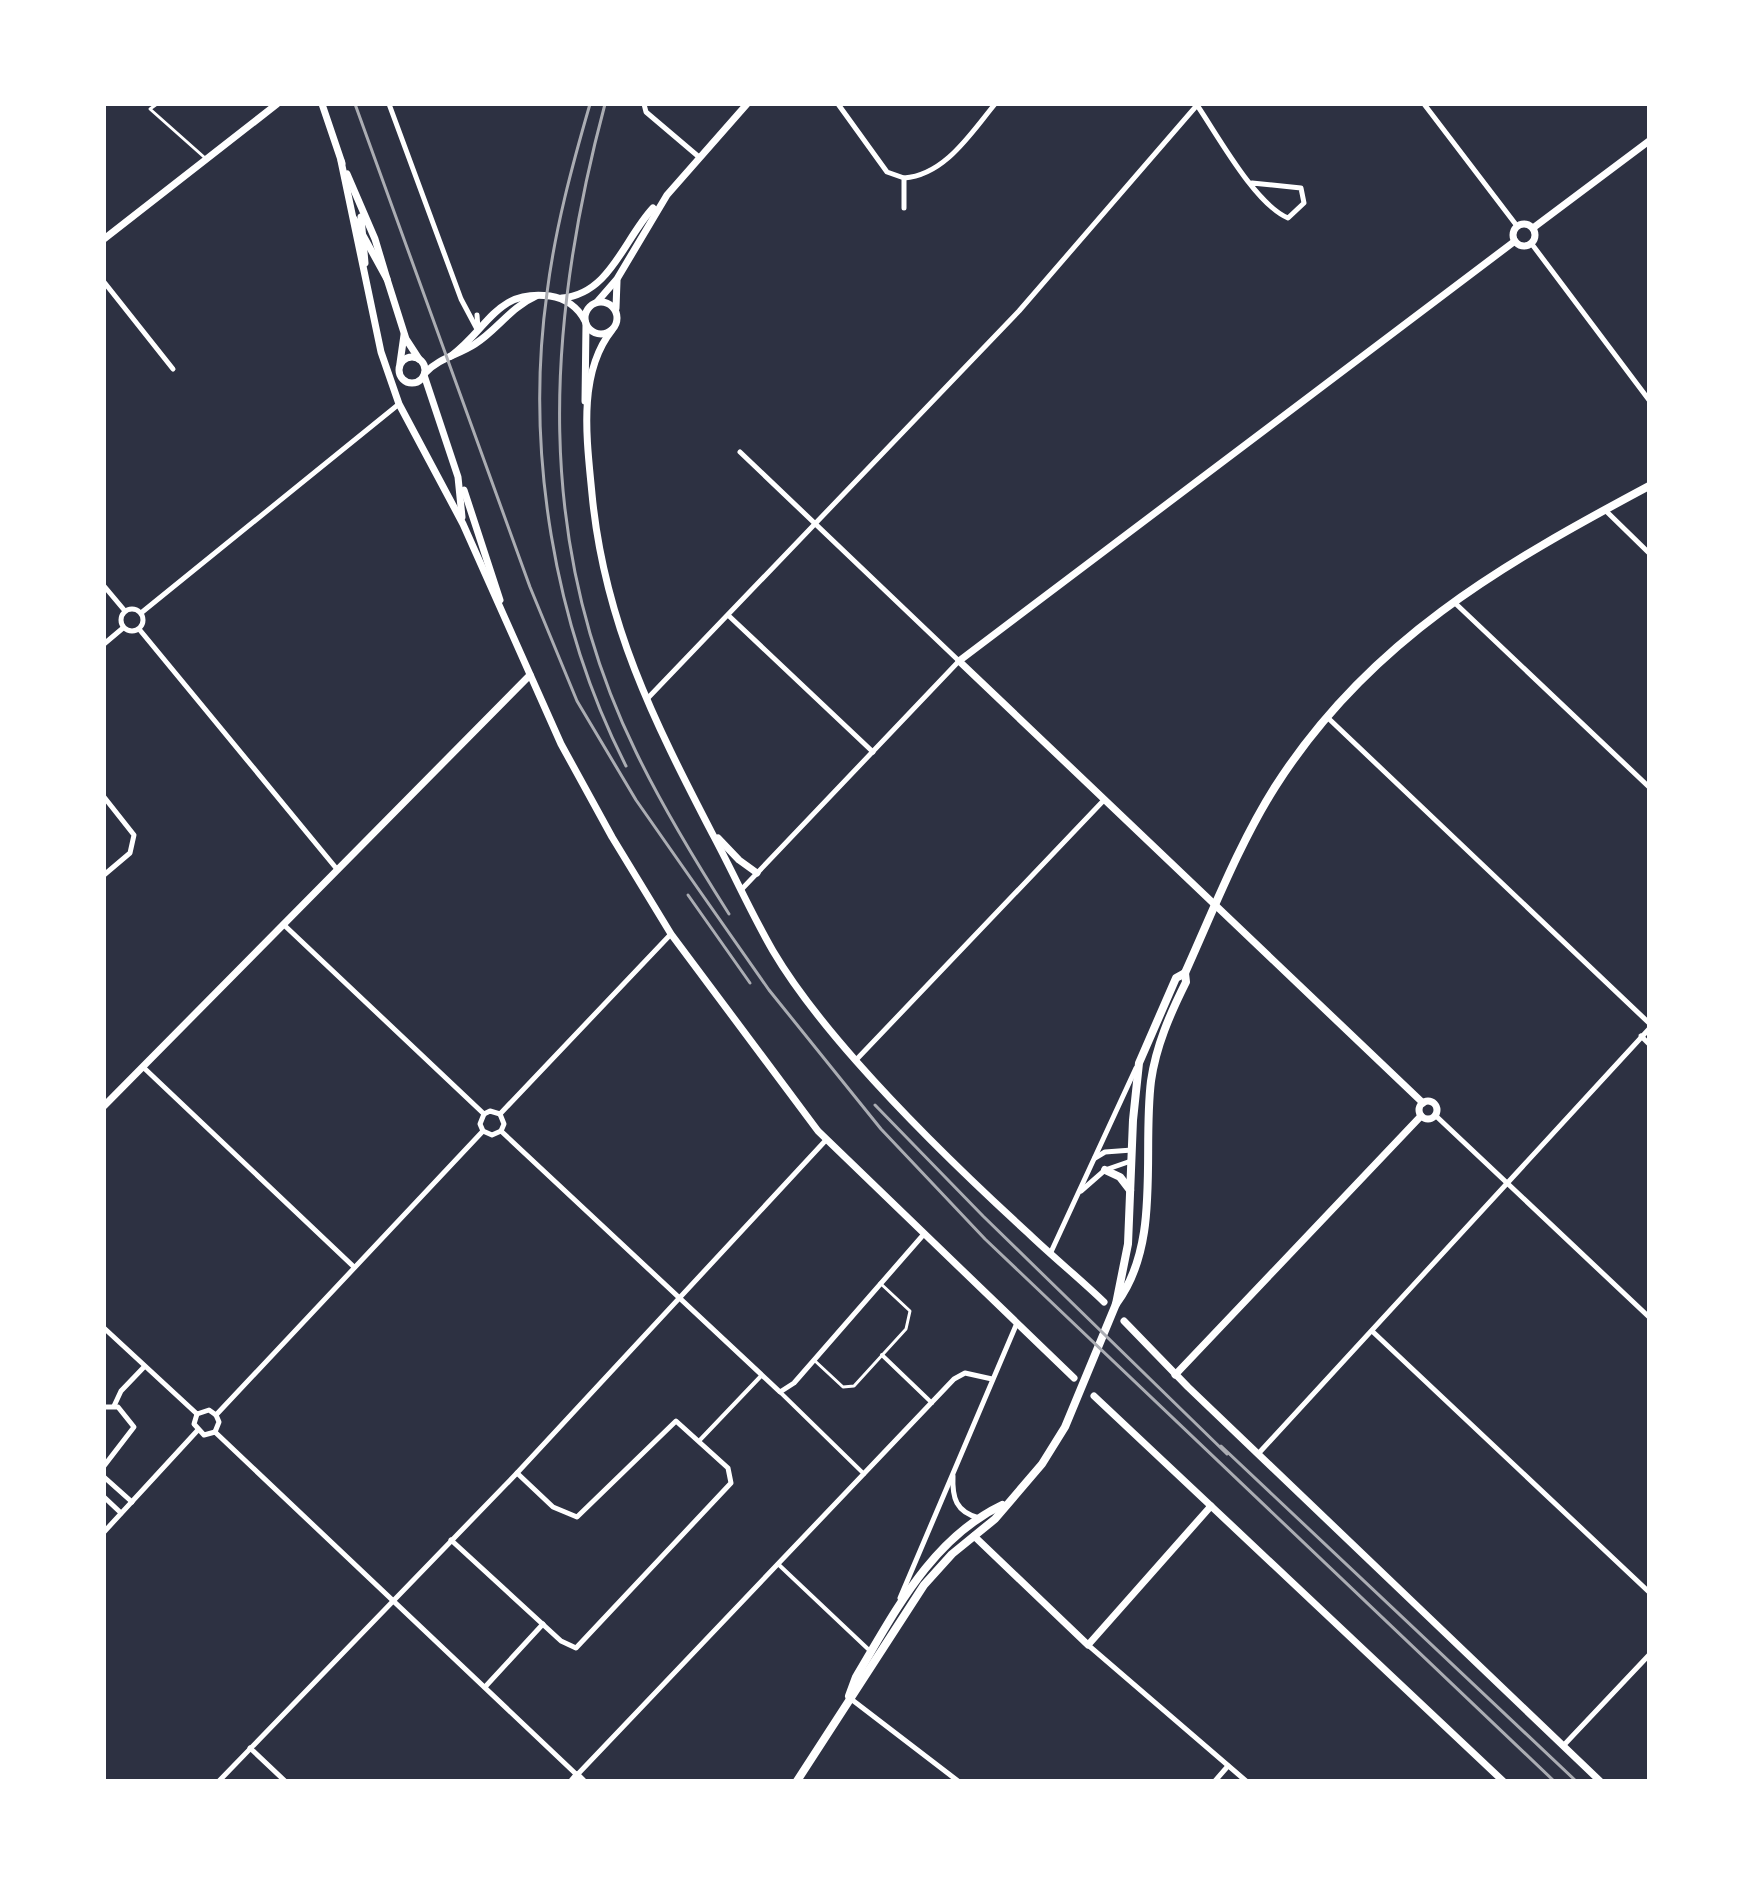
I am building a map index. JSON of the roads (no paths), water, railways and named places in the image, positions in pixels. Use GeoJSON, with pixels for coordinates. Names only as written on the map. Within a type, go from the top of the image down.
{"type":"FeatureCollection","features":[{"type":"Feature","properties":{"kind":"main road"},"geometry":{"type":"LineString","coordinates":[[104,239],[204,157],[277,104]]}},
{"type":"Feature","properties":{"kind":"main road"},"geometry":{"type":"LineString","coordinates":[[322,104],[341,161],[371,230],[404,329],[420,359],[436,416],[491,565],[504,616]]}},
{"type":"Feature","properties":{"kind":"main road"},"geometry":{"type":"LineString","coordinates":[[575,301],[601,281],[635,228],[747,104]]}},
{"type":"Feature","properties":{"kind":"main road"},"geometry":{"type":"LineString","coordinates":[[1533,228],[1649,141]]}},
{"type":"Feature","properties":{"kind":"main road"},"geometry":{"type":"LineString","coordinates":[[341,161],[348,206],[386,369],[399,404],[463,524],[561,744],[612,837],[671,934],[788,1094],[826,1140],[1074,1378]]}},
{"type":"Feature","properties":{"kind":"main road"},"geometry":{"type":"LineString","coordinates":[[346,173],[364,223],[367,287]]}},
{"type":"Feature","properties":{"kind":"main road"},"geometry":{"type":"LineString","coordinates":[[672,189],[641,233],[619,275],[586,311],[583,370],[595,519],[607,585],[646,700],[780,961],[856,1060],[929,1139],[1104,1302]]}},
{"type":"Feature","properties":{"kind":"main road"},"geometry":{"type":"LineString","coordinates":[[348,206],[387,279]]}},
{"type":"Feature","properties":{"kind":"main road"},"geometry":{"type":"LineString","coordinates":[[1524,223],[1533,228],[1535,236],[1531,243],[1522,246],[1515,241],[1513,232],[1517,226],[1524,223]]}},
{"type":"Feature","properties":{"kind":"main road"},"geometry":{"type":"LineString","coordinates":[[1423,1103],[1419,1108],[1421,1116],[1428,1120],[1436,1116],[1436,1105],[1423,1103],[959,661],[1515,241]]}},
{"type":"Feature","properties":{"kind":"main road"},"geometry":{"type":"LineString","coordinates":[[587,419],[595,365],[617,313],[615,294],[619,275]]}},
{"type":"Feature","properties":{"kind":"main road"},"geometry":{"type":"LineString","coordinates":[[451,356],[492,316],[518,296],[542,295],[611,304],[617,313]]}},
{"type":"Feature","properties":{"kind":"main road"},"geometry":{"type":"LineString","coordinates":[[405,381],[414,383],[440,360],[467,349],[526,301],[542,295]]}},
{"type":"Feature","properties":{"kind":"main road"},"geometry":{"type":"LineString","coordinates":[[575,301],[596,333],[612,330]]}},
{"type":"Feature","properties":{"kind":"main road"},"geometry":{"type":"LineString","coordinates":[[478,331],[503,320]]}},
{"type":"Feature","properties":{"kind":"main road"},"geometry":{"type":"LineString","coordinates":[[404,329],[399,367],[405,381],[422,394],[436,416]]}},
{"type":"Feature","properties":{"kind":"main road"},"geometry":{"type":"LineString","coordinates":[[399,367],[407,358],[440,360]]}},
{"type":"Feature","properties":{"kind":"main road"},"geometry":{"type":"LineString","coordinates":[[458,477],[463,524]]}},
{"type":"Feature","properties":{"kind":"main road"},"geometry":{"type":"LineString","coordinates":[[797,1781],[927,1581],[995,1519],[1042,1464],[1074,1407],[1143,1233],[1156,1060],[1186,982],[1185,973],[1273,790],[1326,717],[1378,660],[1455,602],[1604,510],[1649,486]]}},
{"type":"Feature","properties":{"kind":"main road"},"geometry":{"type":"LineString","coordinates":[[104,1106],[530,675]]}},
{"type":"Feature","properties":{"kind":"main road"},"geometry":{"type":"LineString","coordinates":[[711,830],[739,860],[757,873]]}},
{"type":"Feature","properties":{"kind":"main road"},"geometry":{"type":"LineString","coordinates":[[1124,1286],[1139,1063],[1176,978],[1185,973]]}},
{"type":"Feature","properties":{"kind":"main road"},"geometry":{"type":"LineString","coordinates":[[1175,1375],[1421,1116]]}},
{"type":"Feature","properties":{"kind":"main road"},"geometry":{"type":"LineString","coordinates":[[1132,1150],[1148,1150]]}},
{"type":"Feature","properties":{"kind":"main road"},"geometry":{"type":"LineString","coordinates":[[1131,1161],[1147,1161]]}},
{"type":"Feature","properties":{"kind":"main road"},"geometry":{"type":"LineString","coordinates":[[1105,1170],[1120,1177],[1130,1191]]}},
{"type":"Feature","properties":{"kind":"main road"},"geometry":{"type":"LineString","coordinates":[[1124,1321],[1175,1375],[1600,1781]]}},
{"type":"Feature","properties":{"kind":"main road"},"geometry":{"type":"LineString","coordinates":[[1094,1396],[1503,1781]]}},
{"type":"Feature","properties":{"kind":"main road"},"geometry":{"type":"LineString","coordinates":[[849,1697],[854,1680],[924,1568],[979,1518],[1005,1504]]}},
{"type":"Feature","properties":{"kind":"main road"},"geometry":{"type":"LineString","coordinates":[[974,1536],[1088,1645],[1211,1506]]}},
{"type":"Feature","properties":{"kind":"street"},"geometry":{"type":"LineString","coordinates":[[389,104],[464,305],[478,331]]}},
{"type":"Feature","properties":{"kind":"street"},"geometry":{"type":"LineString","coordinates":[[644,104],[646,112],[699,157]]}},
{"type":"Feature","properties":{"kind":"street"},"geometry":{"type":"LineString","coordinates":[[838,104],[887,172],[904,178],[918,177],[949,159],[995,104]]}},
{"type":"Feature","properties":{"kind":"street"},"geometry":{"type":"LineString","coordinates":[[1424,104],[1517,226]]}},
{"type":"Feature","properties":{"kind":"street"},"geometry":{"type":"LineString","coordinates":[[646,700],[1019,311],[1198,105],[1252,183],[1276,213],[1288,218],[1304,203],[1301,188],[1252,183]]}},
{"type":"Feature","properties":{"kind":"street"},"geometry":{"type":"LineString","coordinates":[[904,178],[904,208]]}},
{"type":"Feature","properties":{"kind":"street"},"geometry":{"type":"LineString","coordinates":[[1531,243],[1649,400]]}},
{"type":"Feature","properties":{"kind":"street"},"geometry":{"type":"LineString","coordinates":[[104,282],[173,369]]}},
{"type":"Feature","properties":{"kind":"street"},"geometry":{"type":"LineString","coordinates":[[464,305],[477,315],[480,323],[467,349]]}},
{"type":"Feature","properties":{"kind":"street"},"geometry":{"type":"LineString","coordinates":[[477,315],[492,316]]}},
{"type":"Feature","properties":{"kind":"street"},"geometry":{"type":"LineString","coordinates":[[141,613],[399,404]]}},
{"type":"Feature","properties":{"kind":"street"},"geometry":{"type":"LineString","coordinates":[[740,452],[959,661],[741,890]]}},
{"type":"Feature","properties":{"kind":"street"},"geometry":{"type":"LineString","coordinates":[[1604,510],[1649,553]]}},
{"type":"Feature","properties":{"kind":"street"},"geometry":{"type":"LineString","coordinates":[[104,586],[125,611]]}},
{"type":"Feature","properties":{"kind":"street"},"geometry":{"type":"LineString","coordinates":[[1455,602],[1649,787]]}},
{"type":"Feature","properties":{"kind":"street"},"geometry":{"type":"LineString","coordinates":[[133,608],[141,613],[143,620],[139,629],[123,628],[121,617],[125,611],[133,608]]}},
{"type":"Feature","properties":{"kind":"street"},"geometry":{"type":"LineString","coordinates":[[729,616],[873,752]]}},
{"type":"Feature","properties":{"kind":"street"},"geometry":{"type":"LineString","coordinates":[[104,644],[123,628]]}},
{"type":"Feature","properties":{"kind":"street"},"geometry":{"type":"LineString","coordinates":[[139,629],[336,868]]}},
{"type":"Feature","properties":{"kind":"street"},"geometry":{"type":"LineString","coordinates":[[1258,1454],[1649,1026],[1326,717]]}},
{"type":"Feature","properties":{"kind":"street"},"geometry":{"type":"LineString","coordinates":[[104,797],[134,835],[130,853],[104,875]]}},
{"type":"Feature","properties":{"kind":"street"},"geometry":{"type":"LineString","coordinates":[[856,1060],[1104,800]]}},
{"type":"Feature","properties":{"kind":"street"},"geometry":{"type":"LineString","coordinates":[[282,923],[484,1114]]}},
{"type":"Feature","properties":{"kind":"street"},"geometry":{"type":"LineString","coordinates":[[500,1114],[671,934]]}},
{"type":"Feature","properties":{"kind":"street"},"geometry":{"type":"LineString","coordinates":[[1641,1036],[1649,1044]]}},
{"type":"Feature","properties":{"kind":"street"},"geometry":{"type":"LineString","coordinates":[[1051,1252],[1139,1063]]}},
{"type":"Feature","properties":{"kind":"street"},"geometry":{"type":"LineString","coordinates":[[143,1066],[354,1267]]}},
{"type":"Feature","properties":{"kind":"street"},"geometry":{"type":"LineString","coordinates":[[494,1111],[500,1114],[504,1124],[501,1131],[492,1135],[483,1131],[480,1121],[484,1114],[494,1111]]}},
{"type":"Feature","properties":{"kind":"street"},"geometry":{"type":"LineString","coordinates":[[1436,1116],[1649,1317]]}},
{"type":"Feature","properties":{"kind":"street"},"geometry":{"type":"LineString","coordinates":[[216,1415],[483,1131]]}},
{"type":"Feature","properties":{"kind":"street"},"geometry":{"type":"LineString","coordinates":[[501,1131],[864,1474]]}},
{"type":"Feature","properties":{"kind":"street"},"geometry":{"type":"LineString","coordinates":[[219,1781],[517,1473],[677,1297],[826,1140]]}},
{"type":"Feature","properties":{"kind":"street"},"geometry":{"type":"LineString","coordinates":[[1091,1162],[1105,1152],[1132,1150]]}},
{"type":"Feature","properties":{"kind":"street"},"geometry":{"type":"LineString","coordinates":[[1080,1191],[1105,1170],[1131,1161]]}},
{"type":"Feature","properties":{"kind":"street"},"geometry":{"type":"LineString","coordinates":[[780,1392],[794,1383],[924,1234]]}},
{"type":"Feature","properties":{"kind":"street"},"geometry":{"type":"LineString","coordinates":[[893,1614],[1017,1323]]}},
{"type":"Feature","properties":{"kind":"street"},"geometry":{"type":"LineString","coordinates":[[104,1328],[197,1414]]}},
{"type":"Feature","properties":{"kind":"street"},"geometry":{"type":"LineString","coordinates":[[1372,1331],[1649,1592]]}},
{"type":"Feature","properties":{"kind":"street"},"geometry":{"type":"LineString","coordinates":[[882,1355],[932,1403]]}},
{"type":"Feature","properties":{"kind":"street"},"geometry":{"type":"LineString","coordinates":[[114,1406],[121,1391],[144,1367]]}},
{"type":"Feature","properties":{"kind":"street"},"geometry":{"type":"LineString","coordinates":[[215,1432],[485,1687],[577,1779],[932,1403],[965,1373],[992,1379]]}},
{"type":"Feature","properties":{"kind":"street"},"geometry":{"type":"LineString","coordinates":[[699,1441],[761,1376]]}},
{"type":"Feature","properties":{"kind":"street"},"geometry":{"type":"LineString","coordinates":[[104,1407],[114,1406]]}},
{"type":"Feature","properties":{"kind":"street"},"geometry":{"type":"LineString","coordinates":[[104,1466],[134,1427],[114,1406]]}},
{"type":"Feature","properties":{"kind":"street"},"geometry":{"type":"LineString","coordinates":[[209,1410],[216,1415],[219,1422],[215,1432],[208,1435],[197,1431],[194,1424],[197,1414],[209,1410]]}},
{"type":"Feature","properties":{"kind":"street"},"geometry":{"type":"LineString","coordinates":[[451,1540],[543,1624],[576,1648],[731,1483],[728,1468],[680,1424],[672,1422],[582,1515],[571,1517],[553,1507],[517,1473]]}},
{"type":"Feature","properties":{"kind":"street"},"geometry":{"type":"LineString","coordinates":[[104,1532],[197,1431]]}},
{"type":"Feature","properties":{"kind":"street"},"geometry":{"type":"LineString","coordinates":[[953,1475],[956,1504],[966,1514],[979,1518]]}},
{"type":"Feature","properties":{"kind":"street"},"geometry":{"type":"LineString","coordinates":[[104,1477],[132,1502]]}},
{"type":"Feature","properties":{"kind":"street"},"geometry":{"type":"LineString","coordinates":[[104,1497],[121,1513]]}},
{"type":"Feature","properties":{"kind":"street"},"geometry":{"type":"LineString","coordinates":[[778,1564],[871,1652]]}},
{"type":"Feature","properties":{"kind":"street"},"geometry":{"type":"LineString","coordinates":[[485,1687],[543,1624]]}},
{"type":"Feature","properties":{"kind":"street"},"geometry":{"type":"LineString","coordinates":[[1088,1645],[1246,1781]]}},
{"type":"Feature","properties":{"kind":"street"},"geometry":{"type":"LineString","coordinates":[[1563,1746],[1649,1655]]}},
{"type":"Feature","properties":{"kind":"street"},"geometry":{"type":"LineString","coordinates":[[849,1697],[958,1781]]}},
{"type":"Feature","properties":{"kind":"street"},"geometry":{"type":"LineString","coordinates":[[250,1748],[285,1781]]}},
{"type":"Feature","properties":{"kind":"street"},"geometry":{"type":"LineString","coordinates":[[1215,1781],[1228,1766]]}},
{"type":"Feature","properties":{"kind":"lane"},"geometry":{"type":"LineString","coordinates":[[157,104],[150,109],[204,157]]}},
{"type":"Feature","properties":{"kind":"lane"},"geometry":{"type":"LineString","coordinates":[[814,1360],[843,1387],[854,1386],[906,1329],[911,1318],[910,1311],[879,1282]]}},
{"type":"Feature","properties":{"kind":"railway"},"geometry":{"type":"LineString","coordinates":[[355,104],[530,587],[577,701],[636,800],[769,990],[881,1129],[985,1239],[1554,1781]]}},
{"type":"Feature","properties":{"kind":"railway"},"geometry":{"type":"LineString","coordinates":[[590,104],[550,269],[541,353],[543,474],[551,536],[580,655],[601,712],[626,766]]}},
{"type":"Feature","properties":{"kind":"railway"},"geometry":{"type":"LineString","coordinates":[[605,104],[585,186],[570,269],[562,350],[560,432],[565,513],[579,593],[603,673],[646,773],[729,914]]}},
{"type":"Feature","properties":{"kind":"railway"},"geometry":{"type":"LineString","coordinates":[[688,895],[750,983]]}},
{"type":"Feature","properties":{"kind":"railway"},"geometry":{"type":"LineString","coordinates":[[875,1105],[983,1216],[1227,1454]]}},
{"type":"Feature","properties":{"kind":"railway"},"geometry":{"type":"LineString","coordinates":[[1221,1446],[1576,1781]]}}]}
